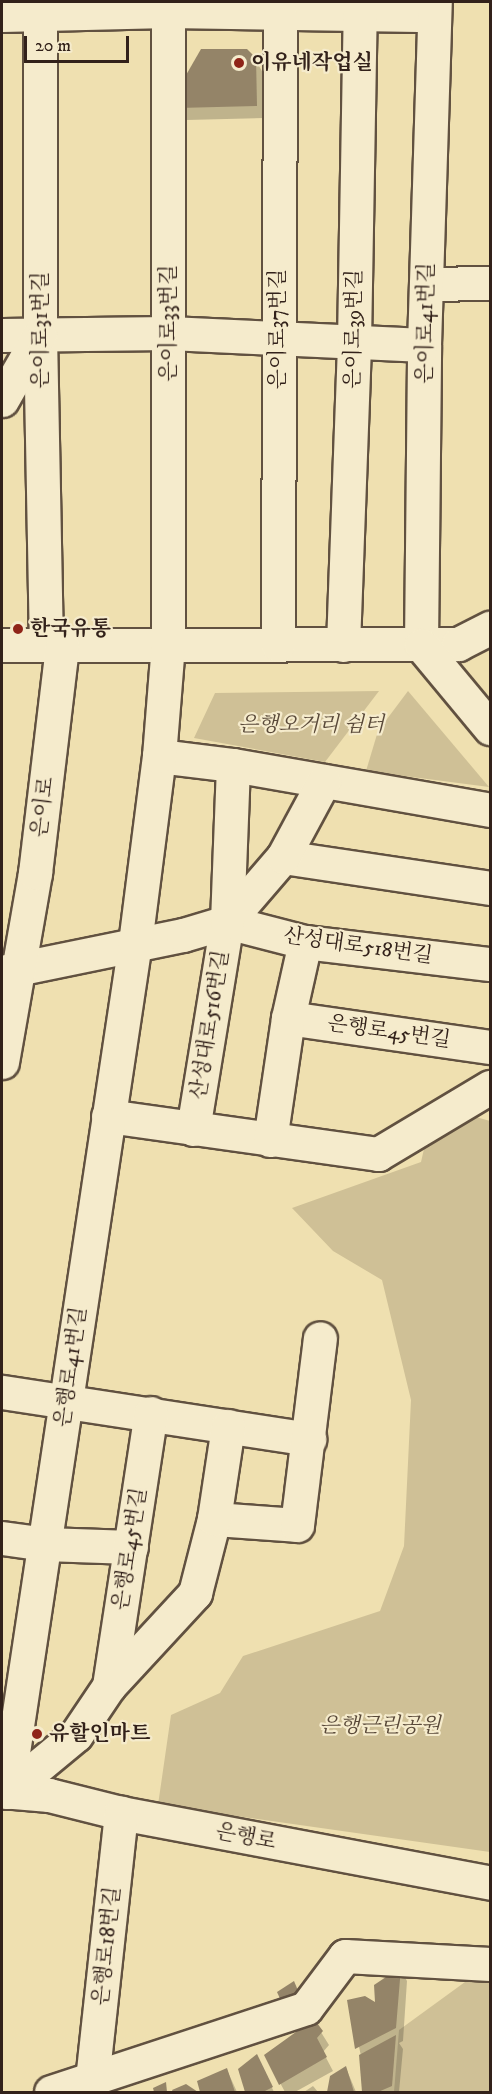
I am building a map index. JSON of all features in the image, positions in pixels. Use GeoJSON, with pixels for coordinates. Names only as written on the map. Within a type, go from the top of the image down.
{"type":"FeatureCollection","features":[{"type":"Feature","properties":{"kind":"street"},"geometry":{"type":"LineString","coordinates":[[2,15],[40,15],[168,6],[280,14],[360,14],[435,8]]}},
{"type":"Feature","properties":{"kind":"street","name":"은이로33번길"},"geometry":{"type":"LineString","coordinates":[[168,6],[168,644]]}},
{"type":"Feature","properties":{"kind":"street","name":"은이로41번길"},"geometry":{"type":"LineString","coordinates":[[421,645],[424,345],[435,8]]}},
{"type":"Feature","properties":{"kind":"street","name":"은이로37번길"},"geometry":{"type":"LineString","coordinates":[[278,645],[280,14]]}},
{"type":"Feature","properties":{"kind":"street","name":"은이로39번길"},"geometry":{"type":"LineString","coordinates":[[343,645],[354,342],[360,14]]}},
{"type":"Feature","properties":{"kind":"street","name":"은이로31번길"},"geometry":{"type":"LineString","coordinates":[[40,15],[40,334],[54,645]]}},
{"type":"Feature","properties":{"kind":"street"},"geometry":{"type":"LineString","coordinates":[[426,284],[490,283]]}},
{"type":"Feature","properties":{"kind":"street"},"geometry":{"type":"LineString","coordinates":[[2,335],[169,333],[424,345]]}},
{"type":"Feature","properties":{"kind":"street"},"geometry":{"type":"LineString","coordinates":[[2,400],[40,334]]}},
{"type":"Feature","properties":{"kind":"street"},"geometry":{"type":"LineString","coordinates":[[2,645],[458,644],[490,628]]}},
{"type":"Feature","properties":{"kind":"street"},"geometry":{"type":"LineString","coordinates":[[135,943],[159,756],[168,644]]}},
{"type":"Feature","properties":{"kind":"street","name":"은이로"},"geometry":{"type":"LineString","coordinates":[[2,1062],[9,970],[35,873],[54,645]]}},
{"type":"Feature","properties":{"kind":"street"},"geometry":{"type":"LineString","coordinates":[[421,645],[490,728]]}},
{"type":"Feature","properties":{"kind":"street"},"geometry":{"type":"LineString","coordinates":[[159,756],[233,765],[490,810]]}},
{"type":"Feature","properties":{"kind":"street"},"geometry":{"type":"LineString","coordinates":[[226,922],[233,765]]}},
{"type":"Feature","properties":{"kind":"street"},"geometry":{"type":"LineString","coordinates":[[226,922],[283,857],[324,781]]}},
{"type":"Feature","properties":{"kind":"street"},"geometry":{"type":"LineString","coordinates":[[283,857],[490,888]]}},
{"type":"Feature","properties":{"kind":"street","name":"산성대로518번길"},"geometry":{"type":"LineString","coordinates":[[9,970],[226,922],[306,942],[490,964]]}},
{"type":"Feature","properties":{"kind":"street","name":"산성대로516번길"},"geometry":{"type":"LineString","coordinates":[[193,1129],[226,922]]}},
{"type":"Feature","properties":{"kind":"street"},"geometry":{"type":"LineString","coordinates":[[270,1140],[288,1018],[306,942]]}},
{"type":"Feature","properties":{"kind":"street","name":"은행로41번길"},"geometry":{"type":"LineString","coordinates":[[4,1791],[45,1544],[135,943]]}},
{"type":"Feature","properties":{"kind":"street","name":"은행로45번길"},"geometry":{"type":"LineString","coordinates":[[288,1018],[490,1047]]}},
{"type":"Feature","properties":{"kind":"street"},"geometry":{"type":"LineString","coordinates":[[108,1116],[378,1154],[490,1087]]}},
{"type":"Feature","properties":{"kind":"street"},"geometry":{"type":"LineString","coordinates":[[214,1520],[297,1525],[320,1338]]}},
{"type":"Feature","properties":{"kind":"street"},"geometry":{"type":"LineString","coordinates":[[2,1392],[309,1439]]}},
{"type":"Feature","properties":{"kind":"street","name":"은행로45번길"},"geometry":{"type":"LineString","coordinates":[[109,1686],[151,1413]]}},
{"type":"Feature","properties":{"kind":"street","name":"은행로45번길"},"geometry":{"type":"LineString","coordinates":[[4,1791],[76,1735],[109,1686],[195,1593],[214,1520],[228,1426]]}},
{"type":"Feature","properties":{"kind":"street"},"geometry":{"type":"LineString","coordinates":[[2,1538],[45,1544],[131,1547]]}},
{"type":"Feature","properties":{"kind":"street","name":"은행로"},"geometry":{"type":"LineString","coordinates":[[4,1791],[49,1795],[121,1813],[490,1883]]}},
{"type":"Feature","properties":{"kind":"street","name":"은행로18번길"},"geometry":{"type":"LineString","coordinates":[[92,2080],[121,1813]]}},
{"type":"Feature","properties":{"kind":"street"},"geometry":{"type":"LineString","coordinates":[[51,2092],[306,2008],[345,1956],[490,1964]]}},
{"type":"Feature","properties":{"kind":"green space","name":"은행오거리 쉼터"},"geometry":{"type":"Polygon","coordinates":[[[379,691],[325,762],[194,738],[215,693],[379,691]]]}},
{"type":"Feature","properties":{"kind":"green space"},"geometry":{"type":"Polygon","coordinates":[[[408,691],[489,787],[366,771],[378,731],[408,691]]]}},
{"type":"Feature","properties":{"kind":"green space","name":"은행근린공원"},"geometry":{"type":"Polygon","coordinates":[[[434,1105],[490,1121],[490,1852],[158,1805],[171,1715],[220,1693],[243,1656],[380,1611],[404,1546],[411,1400],[382,1280],[333,1251],[292,1208],[421,1162],[434,1105]]]}},
{"type":"Feature","properties":{"kind":"green space"},"geometry":{"type":"Polygon","coordinates":[[[476,1974],[490,1975],[490,2092],[394,2092],[399,2030],[476,1974]]]}},
{"type":"Feature","properties":{"kind":"building"},"geometry":{"type":"Polygon","coordinates":[[[201,49],[247,49],[256,58],[257,106],[178,108],[178,89],[201,49]]]}},
{"type":"Feature","properties":{"kind":"building"},"geometry":{"type":"Polygon","coordinates":[[[401,1967],[396,2028],[355,2049],[347,2000],[365,1996],[375,2002],[374,1985],[401,1967]]]}},
{"type":"Feature","properties":{"kind":"building"},"geometry":{"type":"Polygon","coordinates":[[[294,1981],[302,2000],[286,2012],[277,1992],[294,1981]]]}},
{"type":"Feature","properties":{"kind":"building"},"geometry":{"type":"Polygon","coordinates":[[[314,2019],[323,2031],[317,2038],[327,2057],[279,2085],[264,2055],[314,2019]]]}},
{"type":"Feature","properties":{"kind":"building"},"geometry":{"type":"Polygon","coordinates":[[[396,2035],[392,2086],[378,2092],[362,2092],[359,2055],[396,2035]]]}},
{"type":"Feature","properties":{"kind":"building"},"geometry":{"type":"Polygon","coordinates":[[[257,2054],[273,2087],[263,2092],[245,2092],[238,2069],[257,2054]]]}},
{"type":"Feature","properties":{"kind":"building"},"geometry":{"type":"Polygon","coordinates":[[[346,2066],[354,2092],[327,2092],[330,2076],[346,2066]]]}},
{"type":"Feature","properties":{"kind":"building"},"geometry":{"type":"Polygon","coordinates":[[[227,2068],[235,2092],[200,2092],[197,2081],[227,2068]]]}},
{"type":"Feature","properties":{"kind":"building"},"geometry":{"type":"Polygon","coordinates":[[[166,2082],[167,2092],[154,2092],[153,2088],[166,2082]]]}},
{"type":"Feature","properties":{"kind":"building"},"geometry":{"type":"Polygon","coordinates":[[[186,2084],[198,2092],[173,2092],[172,2090],[186,2084]]]}},
{"type":"Feature","properties":{"kind":"place","name":"이유네작업실"},"geometry":{"type":"Point","coordinates":[239,63]}},
{"type":"Feature","properties":{"kind":"place","name":"한국유통"},"geometry":{"type":"Point","coordinates":[18,629]}},
{"type":"Feature","properties":{"kind":"place","name":"유할인마트"},"geometry":{"type":"Point","coordinates":[37,1734]}}]}
